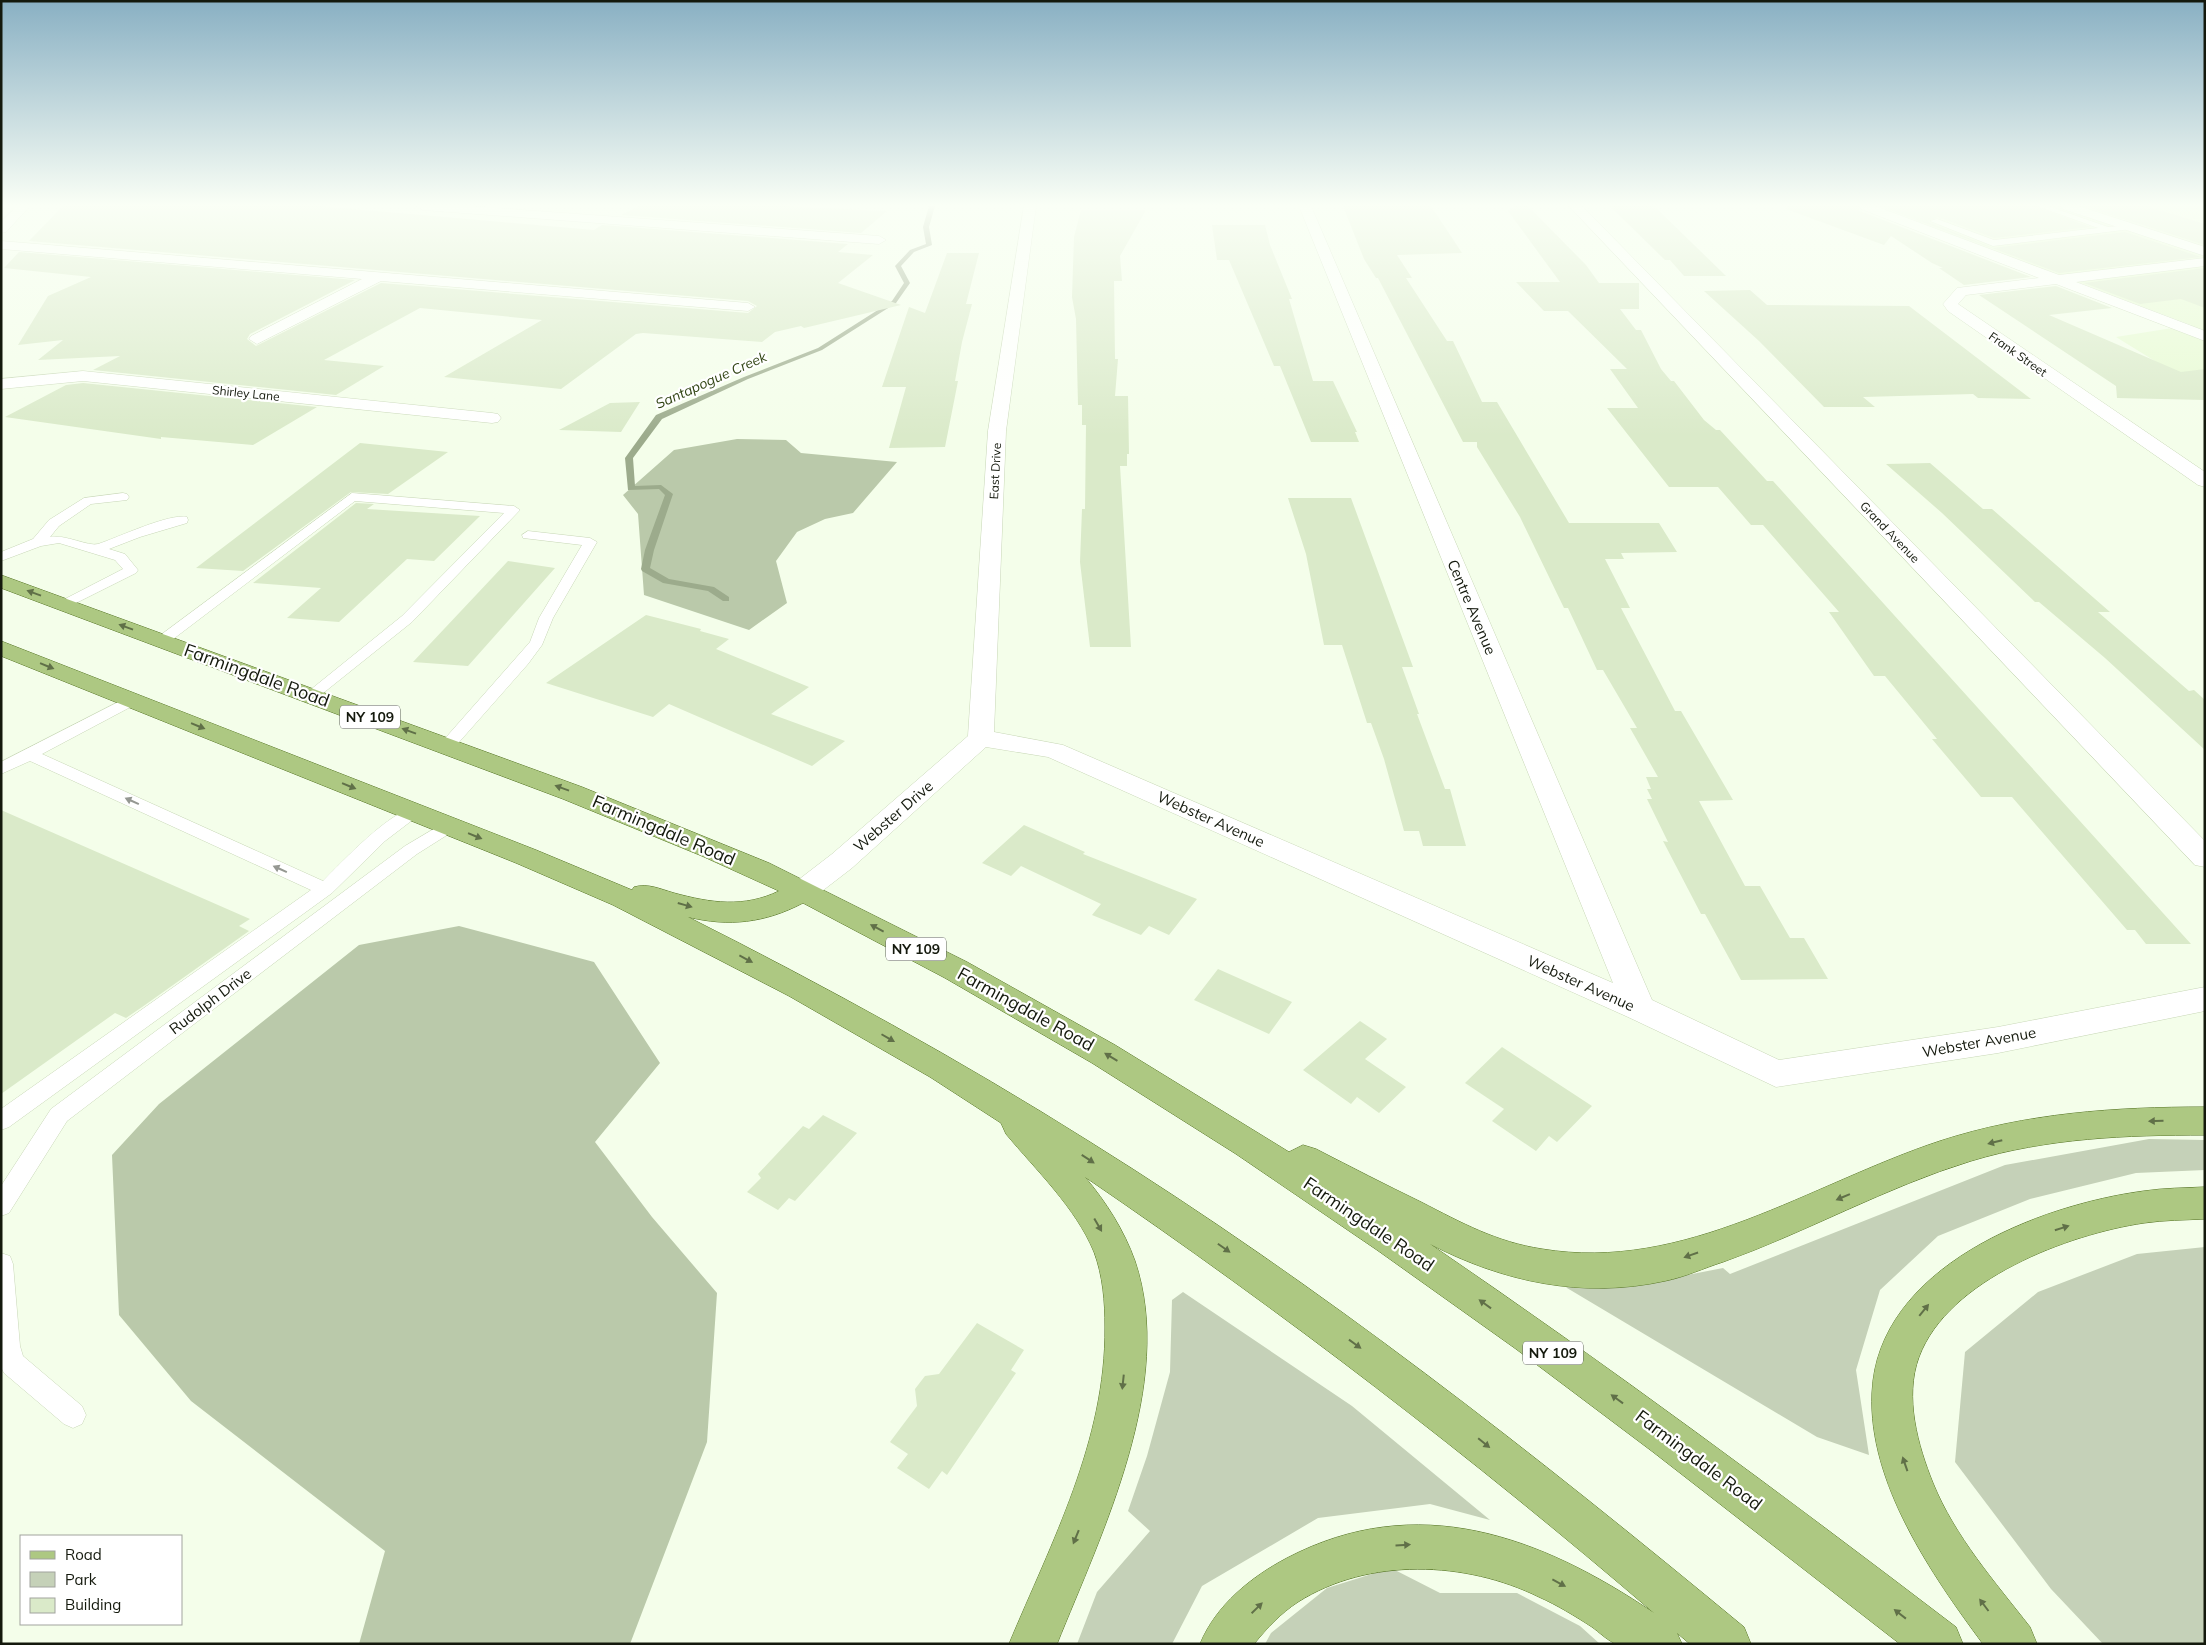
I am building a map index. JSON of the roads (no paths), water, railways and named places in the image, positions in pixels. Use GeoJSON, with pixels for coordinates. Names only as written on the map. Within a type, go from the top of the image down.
{"type":"FeatureCollection","features":[{"type":"Feature","properties":{"kind":"main road","name":"Farmingdale Road"},"geometry":{"type":"LineString","coordinates":[[1,581],[621,810],[803,891],[1003,996],[1153,1082],[1292,1171],[1437,1269],[1721,1475],[1939,1644]]}},
{"type":"Feature","properties":{"kind":"main road"},"geometry":{"type":"LineString","coordinates":[[1,648],[554,868],[637,904],[761,967],[1002,1105],[1214,1242],[1375,1358],[1560,1504],[1727,1644]]}},
{"type":"Feature","properties":{"kind":"main road"},"geometry":{"type":"LineString","coordinates":[[554,868],[723,915],[758,912],[774,907],[803,891]]}},
{"type":"Feature","properties":{"kind":"main road"},"geometry":{"type":"LineString","coordinates":[[1153,1082],[1474,1248],[1500,1258],[1527,1265],[1576,1271],[1666,1264],[1740,1240],[1943,1156],[1989,1143],[2090,1124],[2205,1121]]}},
{"type":"Feature","properties":{"kind":"main road"},"geometry":{"type":"LineString","coordinates":[[1002,1105],[1096,1220],[1110,1246],[1120,1272],[1127,1330],[1122,1396],[1114,1431],[1085,1515],[1033,1644]]}},
{"type":"Feature","properties":{"kind":"main road"},"geometry":{"type":"LineString","coordinates":[[2013,1644],[1942,1546],[1922,1509],[1904,1460],[1892,1403],[1898,1356],[1907,1335],[1919,1315],[1949,1284],[2007,1250],[2063,1228],[2112,1215],[2144,1208],[2205,1203]]}},
{"type":"Feature","properties":{"kind":"main road"},"geometry":{"type":"LineString","coordinates":[[1224,1644],[1259,1606],[1282,1585],[1344,1556],[1376,1548],[1407,1544],[1468,1551],[1532,1570],[1584,1596],[1658,1644]]}},
{"type":"Feature","properties":{"kind":"street"},"geometry":{"type":"LineString","coordinates":[[257,339],[368,283]]}},
{"type":"Feature","properties":{"kind":"street"},"geometry":{"type":"LineString","coordinates":[[459,283],[748,308]]}},
{"type":"Feature","properties":{"kind":"street","name":"East Drive"},"geometry":{"type":"LineString","coordinates":[[981,738],[997,431],[1019,283]]}},
{"type":"Feature","properties":{"kind":"street","name":"Centre Avenue"},"geometry":{"type":"LineString","coordinates":[[1337,283],[1639,1008]]}},
{"type":"Feature","properties":{"kind":"street","name":"Grand Avenue"},"geometry":{"type":"LineString","coordinates":[[1649,283],[2205,858]]}},
{"type":"Feature","properties":{"kind":"street","name":"Frank Street"},"geometry":{"type":"LineString","coordinates":[[2033,283],[1962,291],[1950,304],[2205,481]]}},
{"type":"Feature","properties":{"kind":"street"},"geometry":{"type":"LineString","coordinates":[[2064,283],[2205,336]]}},
{"type":"Feature","properties":{"kind":"street","name":"Shirley Lane"},"geometry":{"type":"LineString","coordinates":[[1,384],[83,376],[492,418]]}},
{"type":"Feature","properties":{"kind":"street","name":"Webster Drive"},"geometry":{"type":"LineString","coordinates":[[803,891],[842,861],[981,738]]}},
{"type":"Feature","properties":{"kind":"street","name":"Webster Avenue"},"geometry":{"type":"LineString","coordinates":[[981,738],[1054,750],[1639,1008],[1776,1074],[1998,1040],[2205,999]]}},
{"type":"Feature","properties":{"kind":"lane"},"geometry":{"type":"LineString","coordinates":[[38,542],[54,523],[88,501],[123,497]]}},
{"type":"Feature","properties":{"kind":"lane"},"geometry":{"type":"LineString","coordinates":[[163,640],[352,497],[514,510],[407,619],[312,695]]}},
{"type":"Feature","properties":{"kind":"lane"},"geometry":{"type":"LineString","coordinates":[[96,550],[136,534],[182,520]]}},
{"type":"Feature","properties":{"kind":"lane"},"geometry":{"type":"LineString","coordinates":[[447,746],[523,661],[536,642],[546,618],[590,542],[528,535]]}},
{"type":"Feature","properties":{"kind":"lane"},"geometry":{"type":"LineString","coordinates":[[1,558],[38,542],[60,539],[120,557],[131,570],[66,604]]}},
{"type":"Feature","properties":{"kind":"lane"},"geometry":{"type":"LineString","coordinates":[[1,769],[132,700]]}},
{"type":"Feature","properties":{"kind":"lane"},"geometry":{"type":"LineString","coordinates":[[29,754],[325,889]]}},
{"type":"Feature","properties":{"kind":"lane"},"geometry":{"type":"LineString","coordinates":[[1,1121],[325,889],[379,837],[414,812]]}},
{"type":"Feature","properties":{"kind":"lane","name":"Rudolph Drive"},"geometry":{"type":"LineString","coordinates":[[1,1206],[20,1174],[64,1111],[411,850],[449,826]]}},
{"type":"Feature","properties":{"kind":"lane"},"geometry":{"type":"LineString","coordinates":[[1,1264],[7,1346],[13,1364],[73,1415]]}},
{"type":"Feature","properties":{"kind":"waterway","name":"Santapogue Creek"},"geometry":{"type":"LineString","coordinates":[[726,599],[711,589],[666,581],[645,569],[649,550],[669,494],[661,487],[631,488],[629,458],[659,417],[746,378],[820,349],[894,302],[907,283]]}}]}
